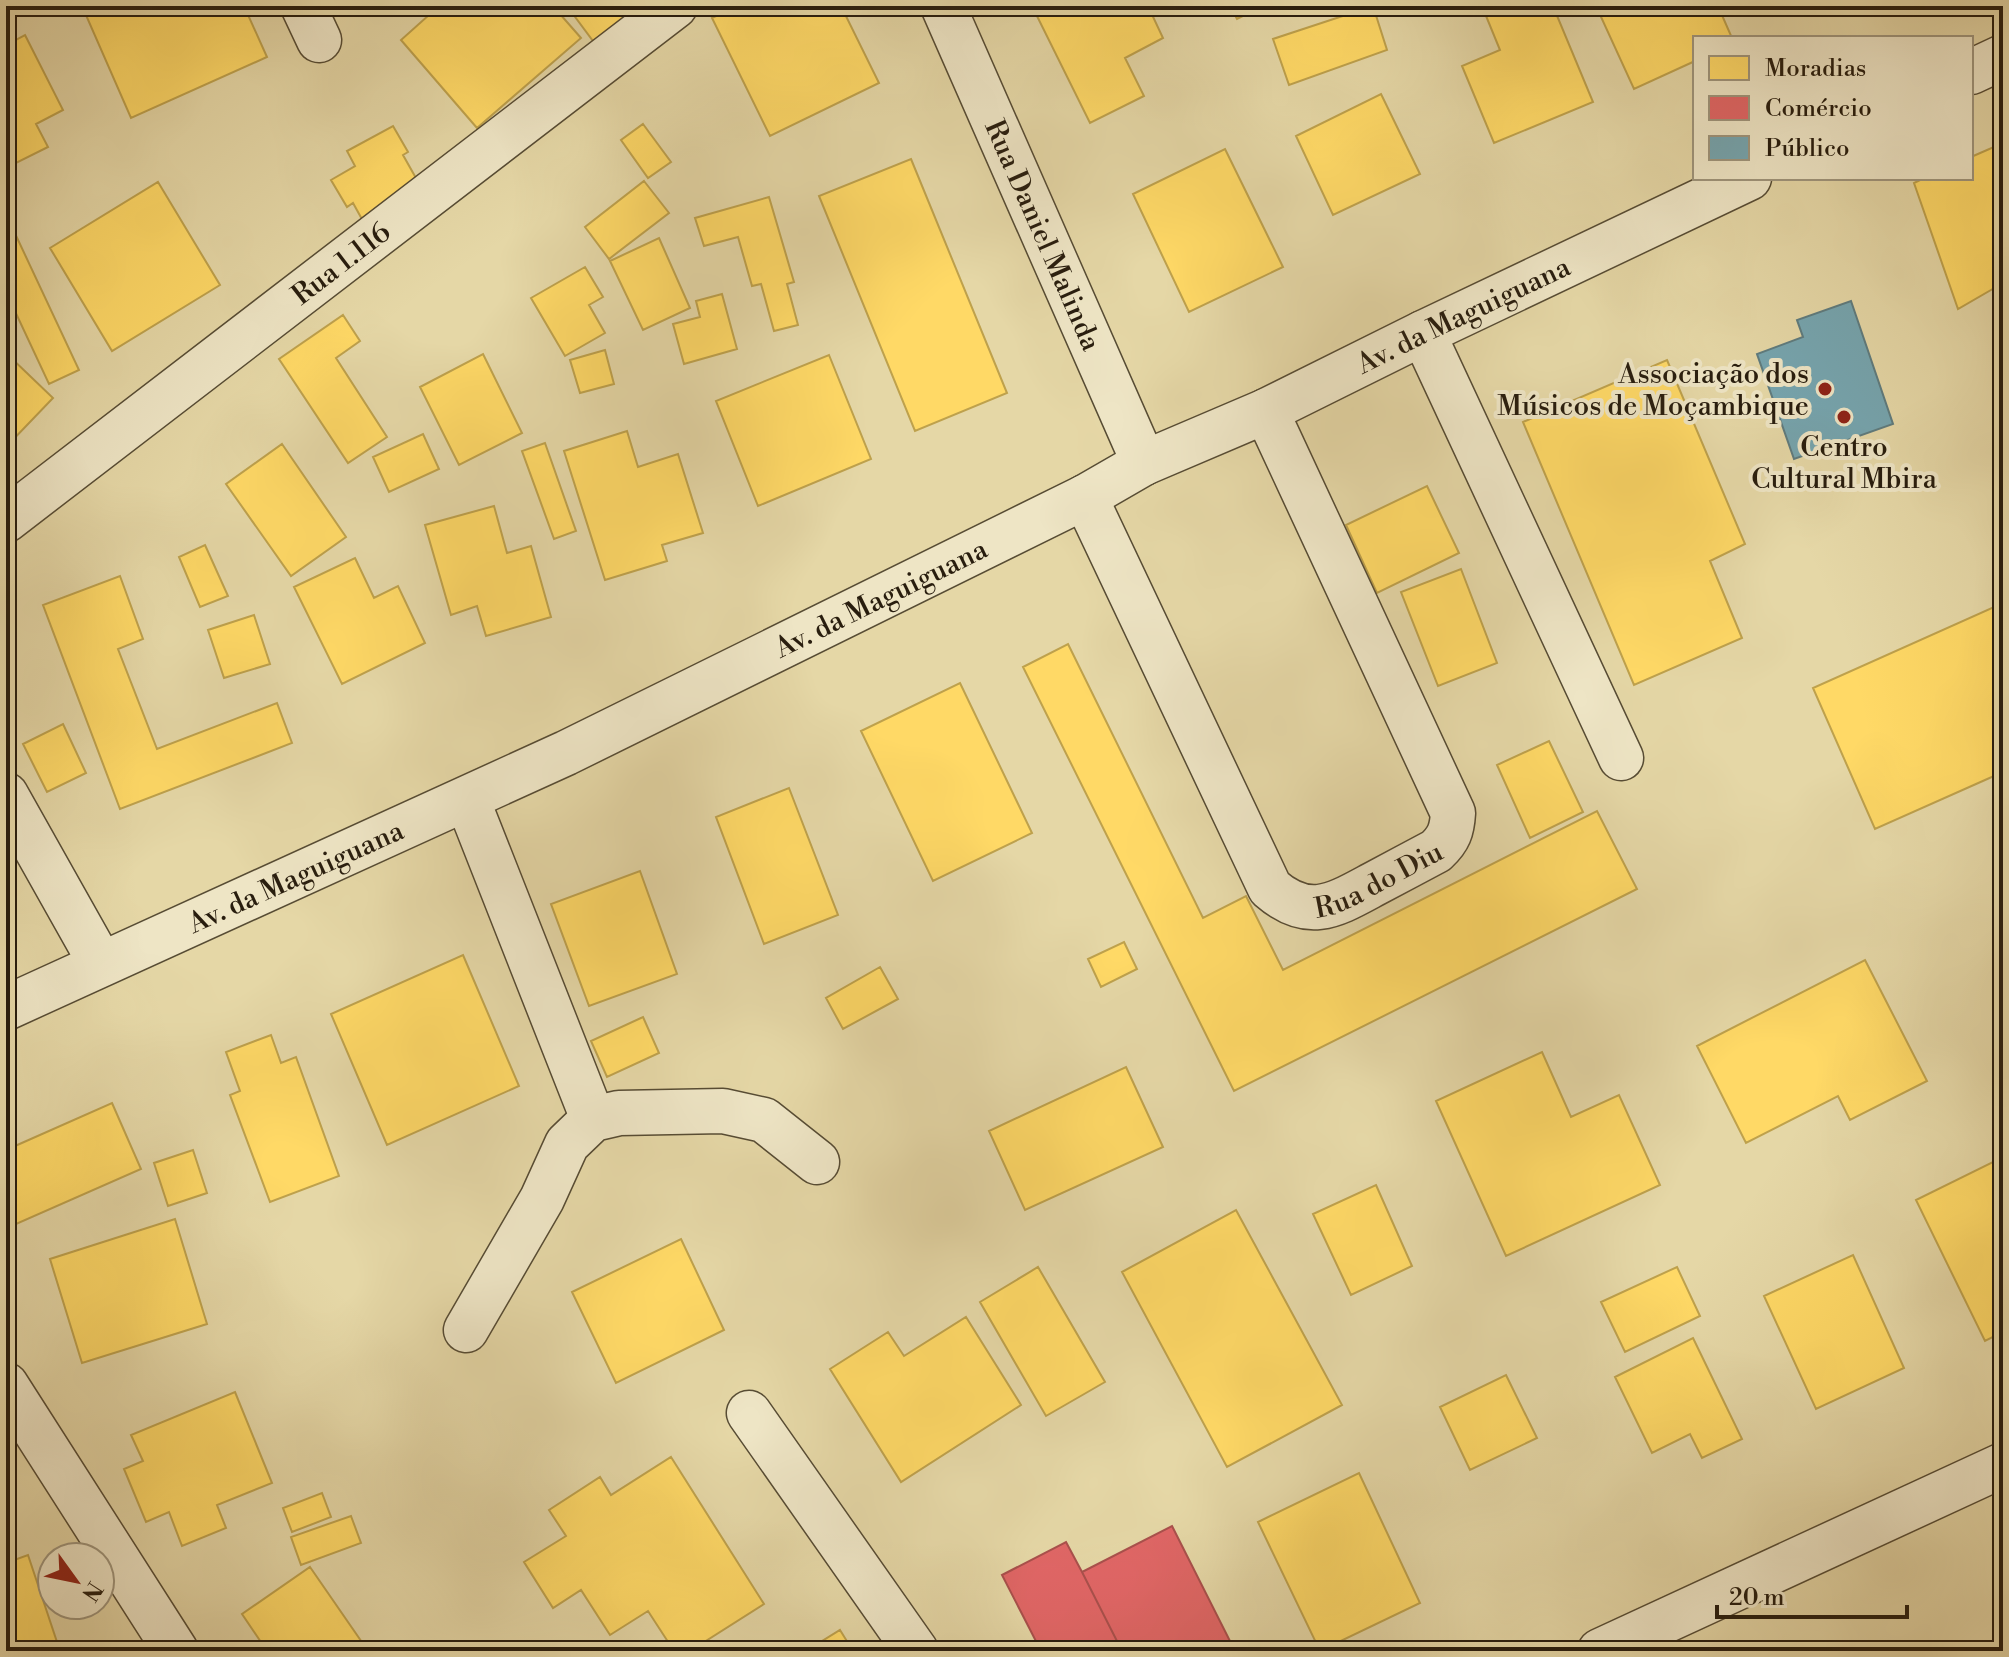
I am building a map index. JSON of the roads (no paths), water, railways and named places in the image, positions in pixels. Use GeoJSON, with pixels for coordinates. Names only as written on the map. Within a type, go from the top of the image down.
{"type":"FeatureCollection","features":[{"type":"Feature","properties":{"kind":"street","name":"Rua 1.116"},"geometry":{"type":"LineString","coordinates":[[6,520],[675,6]]}},
{"type":"Feature","properties":{"kind":"street","name":"Rua Daniel Malinda"},"geometry":{"type":"LineString","coordinates":[[943,6],[1144,463]]}},
{"type":"Feature","properties":{"kind":"street"},"geometry":{"type":"LineString","coordinates":[[1973,71],[2003,57]]}},
{"type":"Feature","properties":{"kind":"street","name":"Av. da Maguiguana"},"geometry":{"type":"LineString","coordinates":[[6,1008],[580,747],[1085,497],[1144,463],[1266,411],[1745,180]]}},
{"type":"Feature","properties":{"kind":"street"},"geometry":{"type":"LineString","coordinates":[[1423,333],[1621,758]]}},
{"type":"Feature","properties":{"kind":"street","name":"Rua do Diu"},"geometry":{"type":"LineString","coordinates":[[1085,497],[1270,888],[1286,901],[1310,908],[1332,907],[1436,851],[1452,830],[1453,813],[1266,411]]}},
{"type":"Feature","properties":{"kind":"street"},"geometry":{"type":"LineString","coordinates":[[6,795],[101,964]]}},
{"type":"Feature","properties":{"kind":"street"},"geometry":{"type":"LineString","coordinates":[[467,799],[593,1119]]}},
{"type":"Feature","properties":{"kind":"street"},"geometry":{"type":"LineString","coordinates":[[466,1330],[542,1199],[567,1144],[593,1119],[619,1113],[723,1111],[764,1120],[817,1162]]}},
{"type":"Feature","properties":{"kind":"street"},"geometry":{"type":"LineString","coordinates":[[6,1385],[176,1651]]}},
{"type":"Feature","properties":{"kind":"street"},"geometry":{"type":"LineString","coordinates":[[749,1413],[916,1651]]}},
{"type":"Feature","properties":{"kind":"street"},"geometry":{"type":"LineString","coordinates":[[1600,1651],[2003,1465]]}},
{"type":"Feature","properties":{"kind":"place","name":"Associação dos Músicos de Moçambique"},"geometry":{"type":"Point","coordinates":[1825,389]}},
{"type":"Feature","properties":{"kind":"place","name":"Centro Cultural Mbira"},"geometry":{"type":"Point","coordinates":[1844,417]}}]}
